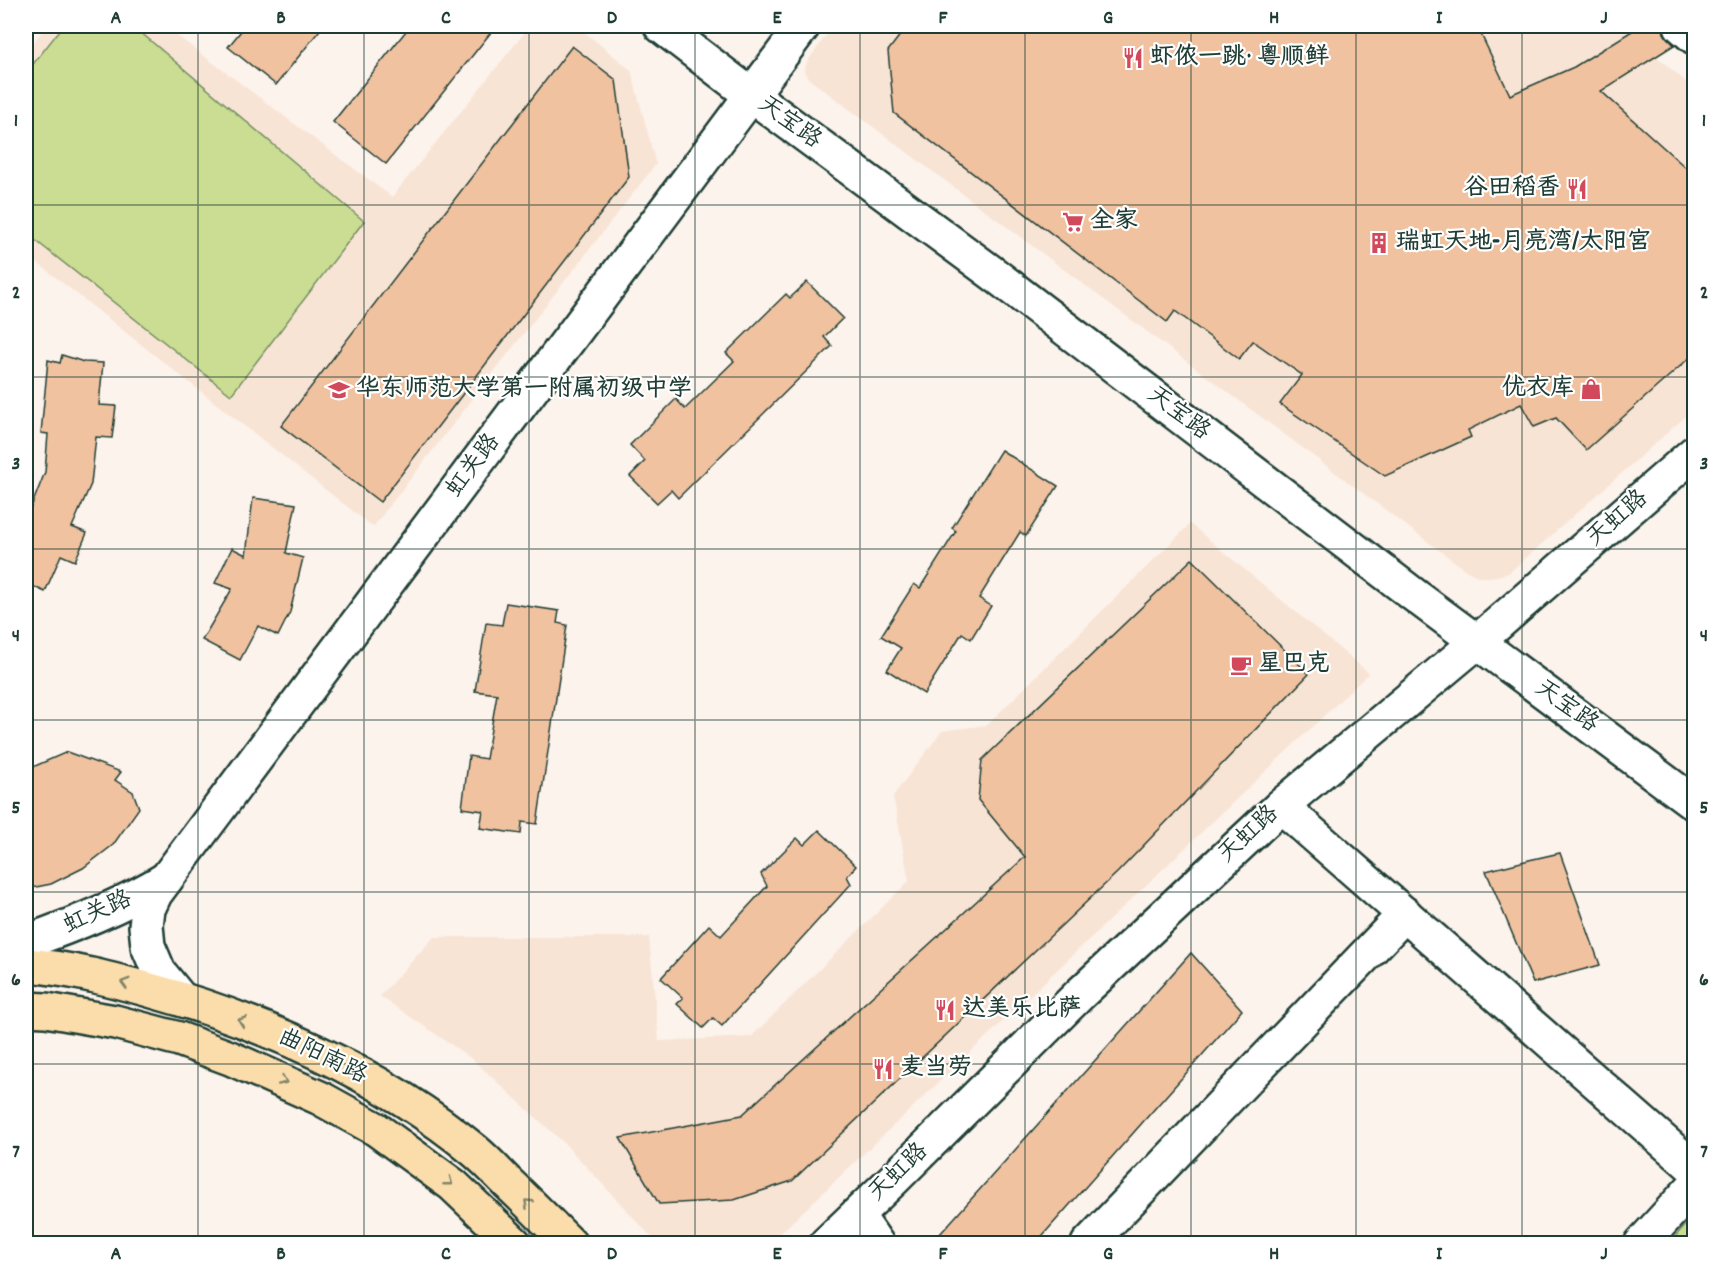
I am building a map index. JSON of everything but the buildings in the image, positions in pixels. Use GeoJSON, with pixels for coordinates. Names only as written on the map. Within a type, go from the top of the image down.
{"type":"FeatureCollection","features":[{"type":"Feature","properties":{"kind":"main road","name":"曲阳南路"},"geometry":{"type":"LineString","coordinates":[[26,965],[95,974],[181,999],[276,1034],[357,1073],[410,1104],[475,1152],[570,1244]]}},
{"type":"Feature","properties":{"kind":"main road","name":"曲阳南路"},"geometry":{"type":"LineString","coordinates":[[26,1009],[46,1010],[115,1022],[179,1039],[239,1062],[320,1098],[376,1129],[453,1185],[515,1244]]}},
{"type":"Feature","properties":{"kind":"street","name":"天宝路"},"geometry":{"type":"LineString","coordinates":[[661,26],[995,275],[1477,642],[1695,802]]}},
{"type":"Feature","properties":{"kind":"street","name":"虹关路"},"geometry":{"type":"LineString","coordinates":[[181,999],[159,972],[148,946],[146,926],[148,909],[155,894],[803,26]]}},
{"type":"Feature","properties":{"kind":"street"},"geometry":{"type":"LineString","coordinates":[[1681,26],[1695,37]]}},
{"type":"Feature","properties":{"kind":"street","name":"天虹路"},"geometry":{"type":"LineString","coordinates":[[826,1244],[1080,994],[1281,806],[1477,642],[1695,453]]}},
{"type":"Feature","properties":{"kind":"street"},"geometry":{"type":"LineString","coordinates":[[1281,806],[1695,1168]]}},
{"type":"Feature","properties":{"kind":"street","name":"虹关路"},"geometry":{"type":"LineString","coordinates":[[26,942],[108,910],[140,895],[167,878]]}},
{"type":"Feature","properties":{"kind":"street"},"geometry":{"type":"LineString","coordinates":[[1088,1244],[1405,914]]}},
{"type":"Feature","properties":{"kind":"street"},"geometry":{"type":"LineString","coordinates":[[1641,1244],[1695,1186]]}},
{"type":"Feature","properties":{"kind":"street"},"geometry":{"type":"LineString","coordinates":[[856,1215],[877,1244]]}},
{"type":"Feature","properties":{"kind":"shaded area","name":"华东师范大学第一附属初级中学"},"geometry":{"type":"Polygon","coordinates":[[[46,26],[164,26],[392,197],[530,26],[577,26],[631,70],[656,164],[373,527],[26,254],[26,52],[46,26]]]}},
{"type":"Feature","properties":{"kind":"shaded area","name":"瑞虹天地-月亮湾/太阳宫"},"geometry":{"type":"Polygon","coordinates":[[[833,26],[1622,26],[1694,89],[1694,409],[1509,573],[1480,577],[1467,571],[809,79],[804,71],[807,62],[833,26]]]}},
{"type":"Feature","properties":{"kind":"shaded area"},"geometry":{"type":"Polygon","coordinates":[[[1190,524],[1369,673],[770,1243],[657,1243],[565,1144],[472,1059],[380,996],[434,937],[649,937],[659,1041],[751,1037],[909,881],[893,796],[942,731],[987,725],[1190,524]]]}},
{"type":"Feature","properties":{"kind":"green space"},"geometry":{"type":"Polygon","coordinates":[[[63,26],[133,26],[364,221],[231,395],[26,233],[26,73],[63,26]]]}},
{"type":"Feature","properties":{"kind":"green space"},"geometry":{"type":"Polygon","coordinates":[[[1694,1214],[1694,1243],[1670,1243],[1694,1214]]]}},
{"type":"Feature","properties":{"kind":"place","name":"虾侬一跳· 粤顺鲜"},"geometry":{"type":"Point","coordinates":[1133,58]}},
{"type":"Feature","properties":{"kind":"place","name":"谷田稻香"},"geometry":{"type":"Point","coordinates":[1577,189]}},
{"type":"Feature","properties":{"kind":"place","name":"全家"},"geometry":{"type":"Point","coordinates":[1073,222]}},
{"type":"Feature","properties":{"kind":"place","name":"瑞虹天地-月亮湾/太阳宫"},"geometry":{"type":"Point","coordinates":[1379,243]}},
{"type":"Feature","properties":{"kind":"place","name":"优衣库"},"geometry":{"type":"Point","coordinates":[1591,389]}},
{"type":"Feature","properties":{"kind":"place","name":"华东师范大学第一附属初级中学"},"geometry":{"type":"Point","coordinates":[339,390]}},
{"type":"Feature","properties":{"kind":"place","name":"星巴克"},"geometry":{"type":"Point","coordinates":[1241,665]}},
{"type":"Feature","properties":{"kind":"place","name":"达美乐比萨"},"geometry":{"type":"Point","coordinates":[945,1010]}},
{"type":"Feature","properties":{"kind":"place","name":"麦当劳"},"geometry":{"type":"Point","coordinates":[883,1069]}}]}
